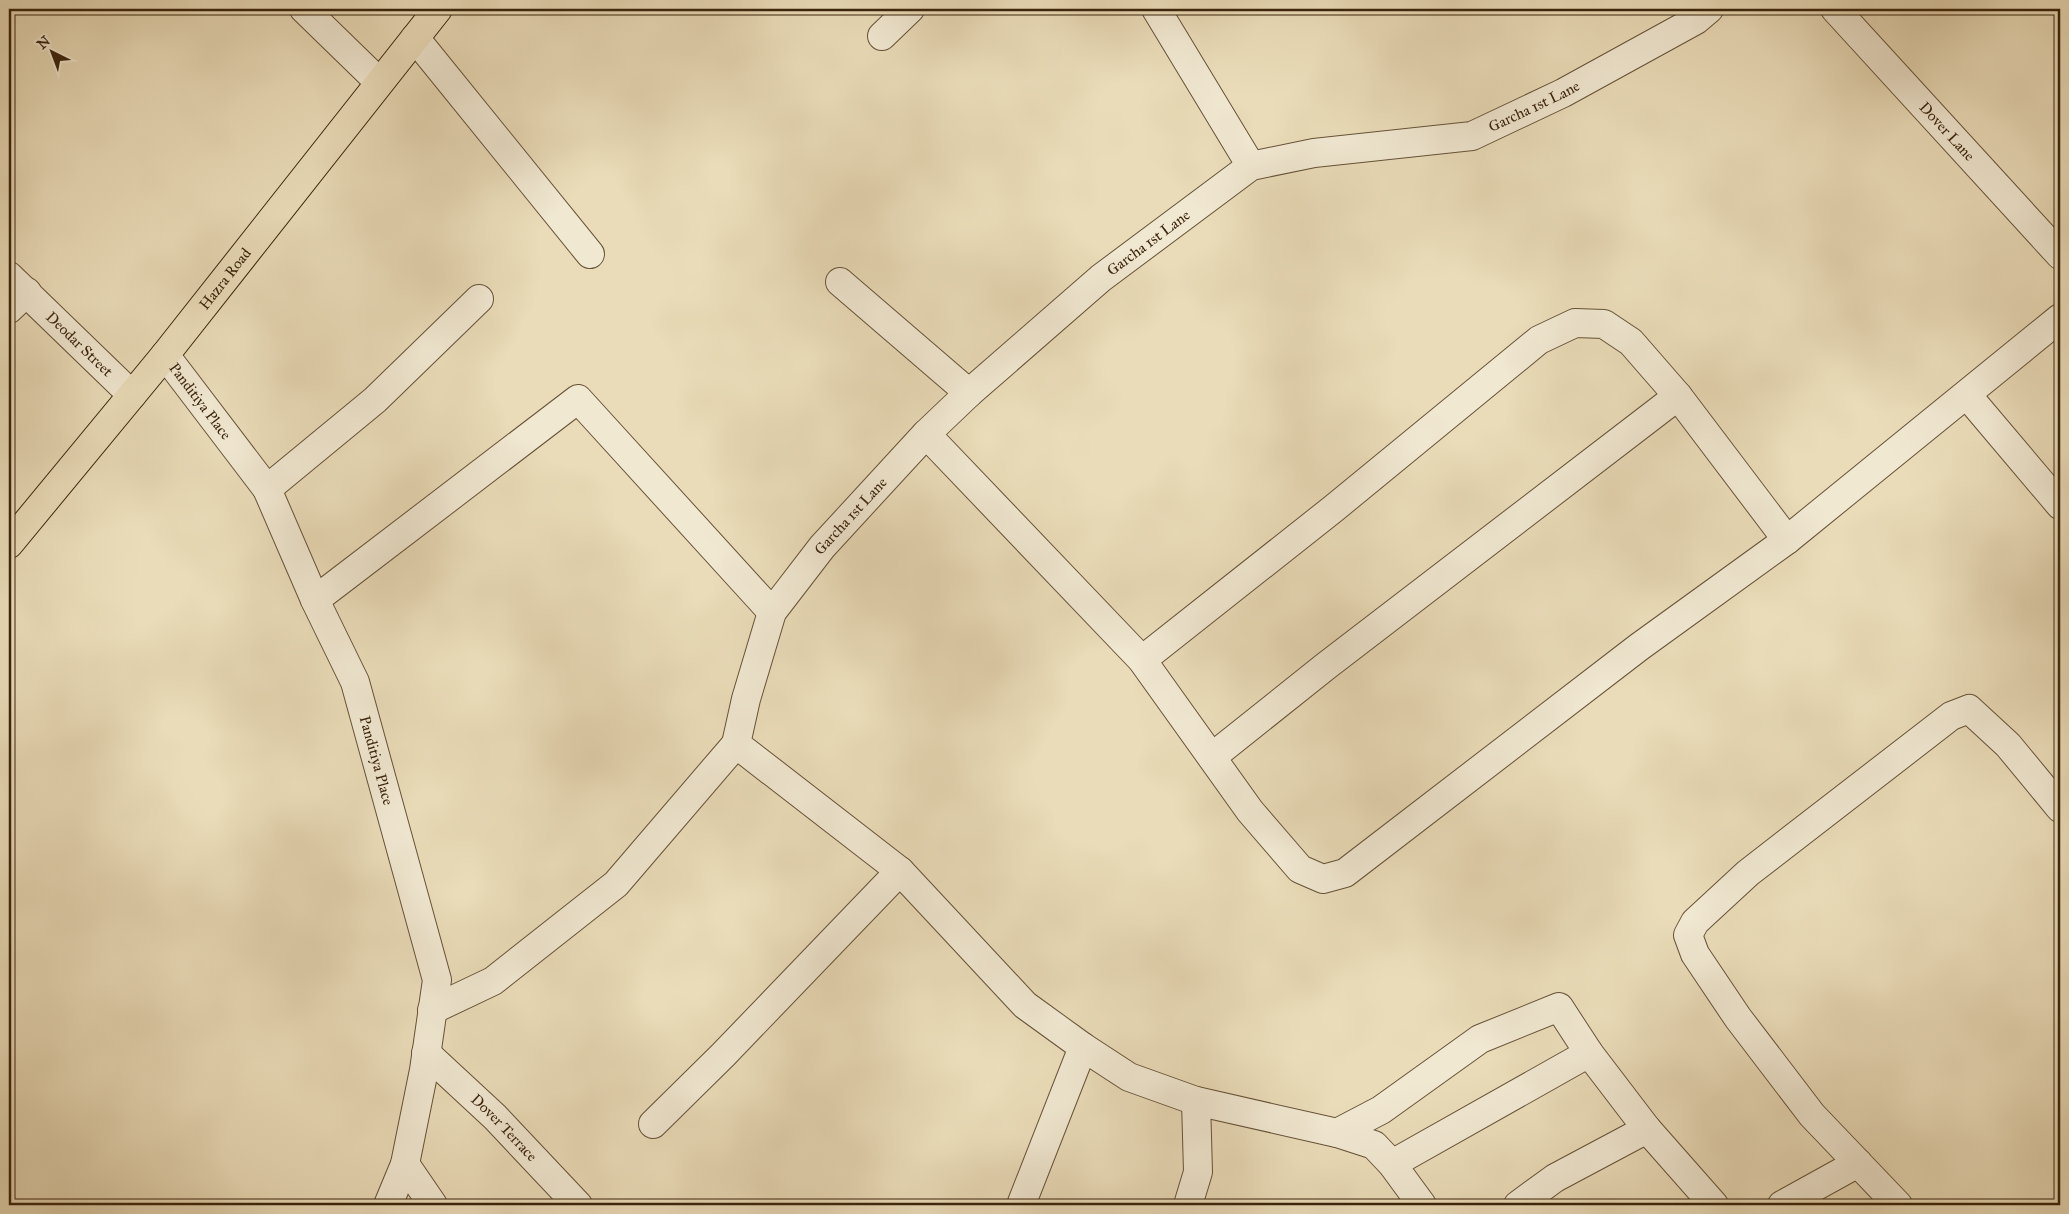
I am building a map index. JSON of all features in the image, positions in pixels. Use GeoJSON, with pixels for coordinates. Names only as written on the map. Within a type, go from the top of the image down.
{"type":"FeatureCollection","features":[{"type":"Feature","properties":{"kind":"main road","name":"Hazra Road"},"geometry":{"type":"LineString","coordinates":[[9,544],[165,355],[438,9]]}},
{"type":"Feature","properties":{"kind":"street"},"geometry":{"type":"LineString","coordinates":[[304,9],[379,82]]}},
{"type":"Feature","properties":{"kind":"street"},"geometry":{"type":"LineString","coordinates":[[882,36],[910,9]]}},
{"type":"Feature","properties":{"kind":"street"},"geometry":{"type":"LineString","coordinates":[[1156,9],[1252,166]]}},
{"type":"Feature","properties":{"kind":"street","name":"Garcha 1st Lane"},"geometry":{"type":"LineString","coordinates":[[736,744],[746,699],[772,612],[822,546],[926,434],[969,393],[1101,278],[1252,166],[1314,152],[1472,136],[1563,93],[1696,20],[1708,9]]}},
{"type":"Feature","properties":{"kind":"street","name":"Dover Lane"},"geometry":{"type":"LineString","coordinates":[[1835,9],[2060,255]]}},
{"type":"Feature","properties":{"kind":"street"},"geometry":{"type":"LineString","coordinates":[[415,38],[590,254]]}},
{"type":"Feature","properties":{"kind":"street"},"geometry":{"type":"LineString","coordinates":[[840,282],[969,393]]}},
{"type":"Feature","properties":{"kind":"street","name":"Deodar Street"},"geometry":{"type":"LineString","coordinates":[[15,292],[132,395]]}},
{"type":"Feature","properties":{"kind":"street"},"geometry":{"type":"LineString","coordinates":[[267,489],[375,400],[479,299]]}},
{"type":"Feature","properties":{"kind":"street"},"geometry":{"type":"LineString","coordinates":[[926,434],[1142,660],[1250,811],[1300,869],[1324,879],[1345,873],[1639,647],[1787,540],[2060,318]]}},
{"type":"Feature","properties":{"kind":"street"},"geometry":{"type":"LineString","coordinates":[[1142,660],[1333,509],[1539,340],[1575,323],[1604,324],[1631,342],[1678,396],[1787,540]]}},
{"type":"Feature","properties":{"kind":"street","name":"Panditiya Place"},"geometry":{"type":"LineString","coordinates":[[165,355],[267,489],[315,600],[355,682],[437,980],[426,1053],[405,1164]]}},
{"type":"Feature","properties":{"kind":"street"},"geometry":{"type":"LineString","coordinates":[[1967,395],[2060,505]]}},
{"type":"Feature","properties":{"kind":"street"},"geometry":{"type":"LineString","coordinates":[[1212,757],[1326,666],[1678,396]]}},
{"type":"Feature","properties":{"kind":"street"},"geometry":{"type":"LineString","coordinates":[[315,600],[578,399],[772,612]]}},
{"type":"Feature","properties":{"kind":"street"},"geometry":{"type":"LineString","coordinates":[[1898,1205],[1812,1115],[1738,1018],[1695,954],[1688,936],[1695,922],[1748,873],[1952,716],[1969,709],[2008,746],[2060,808]]}},
{"type":"Feature","properties":{"kind":"street"},"geometry":{"type":"LineString","coordinates":[[432,1010],[493,981],[616,884],[736,744],[900,871],[1025,1004],[1082,1047],[1129,1077],[1196,1101],[1337,1133],[1374,1145],[1392,1164],[1422,1205]]}},
{"type":"Feature","properties":{"kind":"street"},"geometry":{"type":"LineString","coordinates":[[653,1124],[723,1055],[900,871]]}},
{"type":"Feature","properties":{"kind":"street"},"geometry":{"type":"LineString","coordinates":[[1337,1133],[1381,1110],[1480,1039],[1559,1007],[1589,1053],[1646,1129],[1714,1205]]}},
{"type":"Feature","properties":{"kind":"street"},"geometry":{"type":"LineString","coordinates":[[1021,1205],[1082,1047]]}},
{"type":"Feature","properties":{"kind":"street","name":"Dover Terrace"},"geometry":{"type":"LineString","coordinates":[[426,1053],[495,1117],[578,1205]]}},
{"type":"Feature","properties":{"kind":"street"},"geometry":{"type":"LineString","coordinates":[[1392,1164],[1589,1053]]}},
{"type":"Feature","properties":{"kind":"street"},"geometry":{"type":"LineString","coordinates":[[1188,1205],[1198,1172],[1196,1101]]}},
{"type":"Feature","properties":{"kind":"street"},"geometry":{"type":"LineString","coordinates":[[1518,1205],[1555,1178],[1646,1129]]}},
{"type":"Feature","properties":{"kind":"street"},"geometry":{"type":"LineString","coordinates":[[1782,1205],[1858,1163]]}},
{"type":"Feature","properties":{"kind":"street"},"geometry":{"type":"LineString","coordinates":[[388,1205],[405,1164]]}},
{"type":"Feature","properties":{"kind":"street"},"geometry":{"type":"LineString","coordinates":[[405,1164],[433,1205]]}}]}
